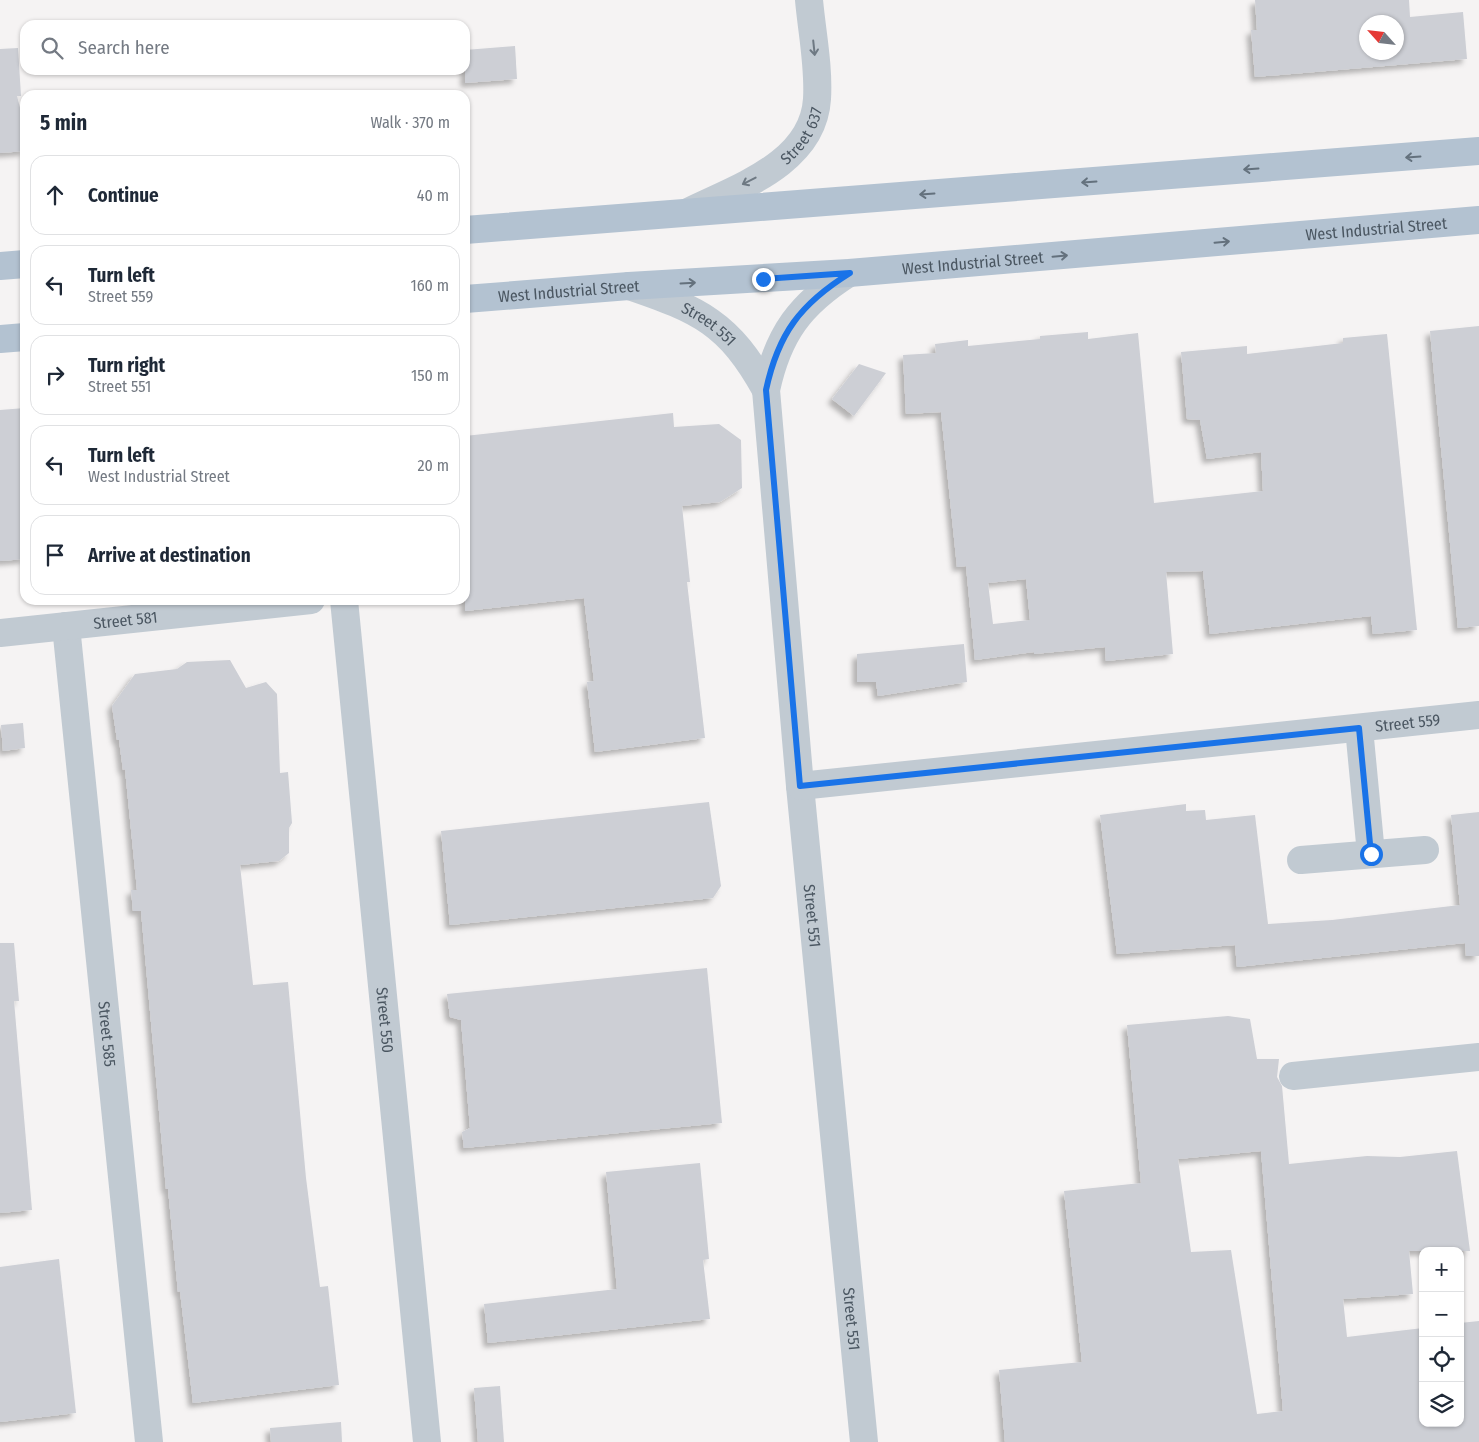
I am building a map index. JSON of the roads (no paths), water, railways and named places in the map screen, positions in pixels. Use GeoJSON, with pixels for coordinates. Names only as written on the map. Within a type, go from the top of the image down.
{"type":"FeatureCollection","features":[{"type":"Feature","properties":{"kind":"main road"},"geometry":{"type":"LineString","coordinates":[[470,230],[1479,151]]}},
{"type":"Feature","properties":{"kind":"main road","name":"West Industrial Street"},"geometry":{"type":"LineString","coordinates":[[470,299],[628,286],[850,273],[1479,220]]}},
{"type":"Feature","properties":{"kind":"main road"},"geometry":{"type":"LineString","coordinates":[[0,266],[20,264]]}},
{"type":"Feature","properties":{"kind":"main road"},"geometry":{"type":"LineString","coordinates":[[0,339],[20,337]]}},
{"type":"Feature","properties":{"kind":"street","name":"Street 637"},"geometry":{"type":"LineString","coordinates":[[688,212],[769,171],[792,153],[808,129],[817,101],[809,0]]}},
{"type":"Feature","properties":{"kind":"street"},"geometry":{"type":"LineString","coordinates":[[1441,154],[1479,140]]}},
{"type":"Feature","properties":{"kind":"street","name":"Street 551"},"geometry":{"type":"LineString","coordinates":[[850,273],[824,289],[802,310],[784,334],[772,361],[766,390],[800,786],[864,1442]]}},
{"type":"Feature","properties":{"kind":"street","name":"Street 551"},"geometry":{"type":"LineString","coordinates":[[628,286],[695,311],[724,332],[748,359],[766,390]]}},
{"type":"Feature","properties":{"kind":"street","name":"Street 581"},"geometry":{"type":"LineString","coordinates":[[0,633],[264,605]]}},
{"type":"Feature","properties":{"kind":"street","name":"Street 550"},"geometry":{"type":"LineString","coordinates":[[344,605],[427,1442]]}},
{"type":"Feature","properties":{"kind":"street","name":"Street 585"},"geometry":{"type":"LineString","coordinates":[[66,626],[149,1442]]}},
{"type":"Feature","properties":{"kind":"street","name":"Street 559"},"geometry":{"type":"LineString","coordinates":[[800,786],[1479,715]]}},
{"type":"Feature","properties":{"kind":"street"},"geometry":{"type":"LineString","coordinates":[[1359,728],[1371,854]]}},
{"type":"Feature","properties":{"kind":"street"},"geometry":{"type":"LineString","coordinates":[[1301,860],[1425,850]]}},
{"type":"Feature","properties":{"kind":"street"},"geometry":{"type":"LineString","coordinates":[[1293,1076],[1479,1057]]}}]}
